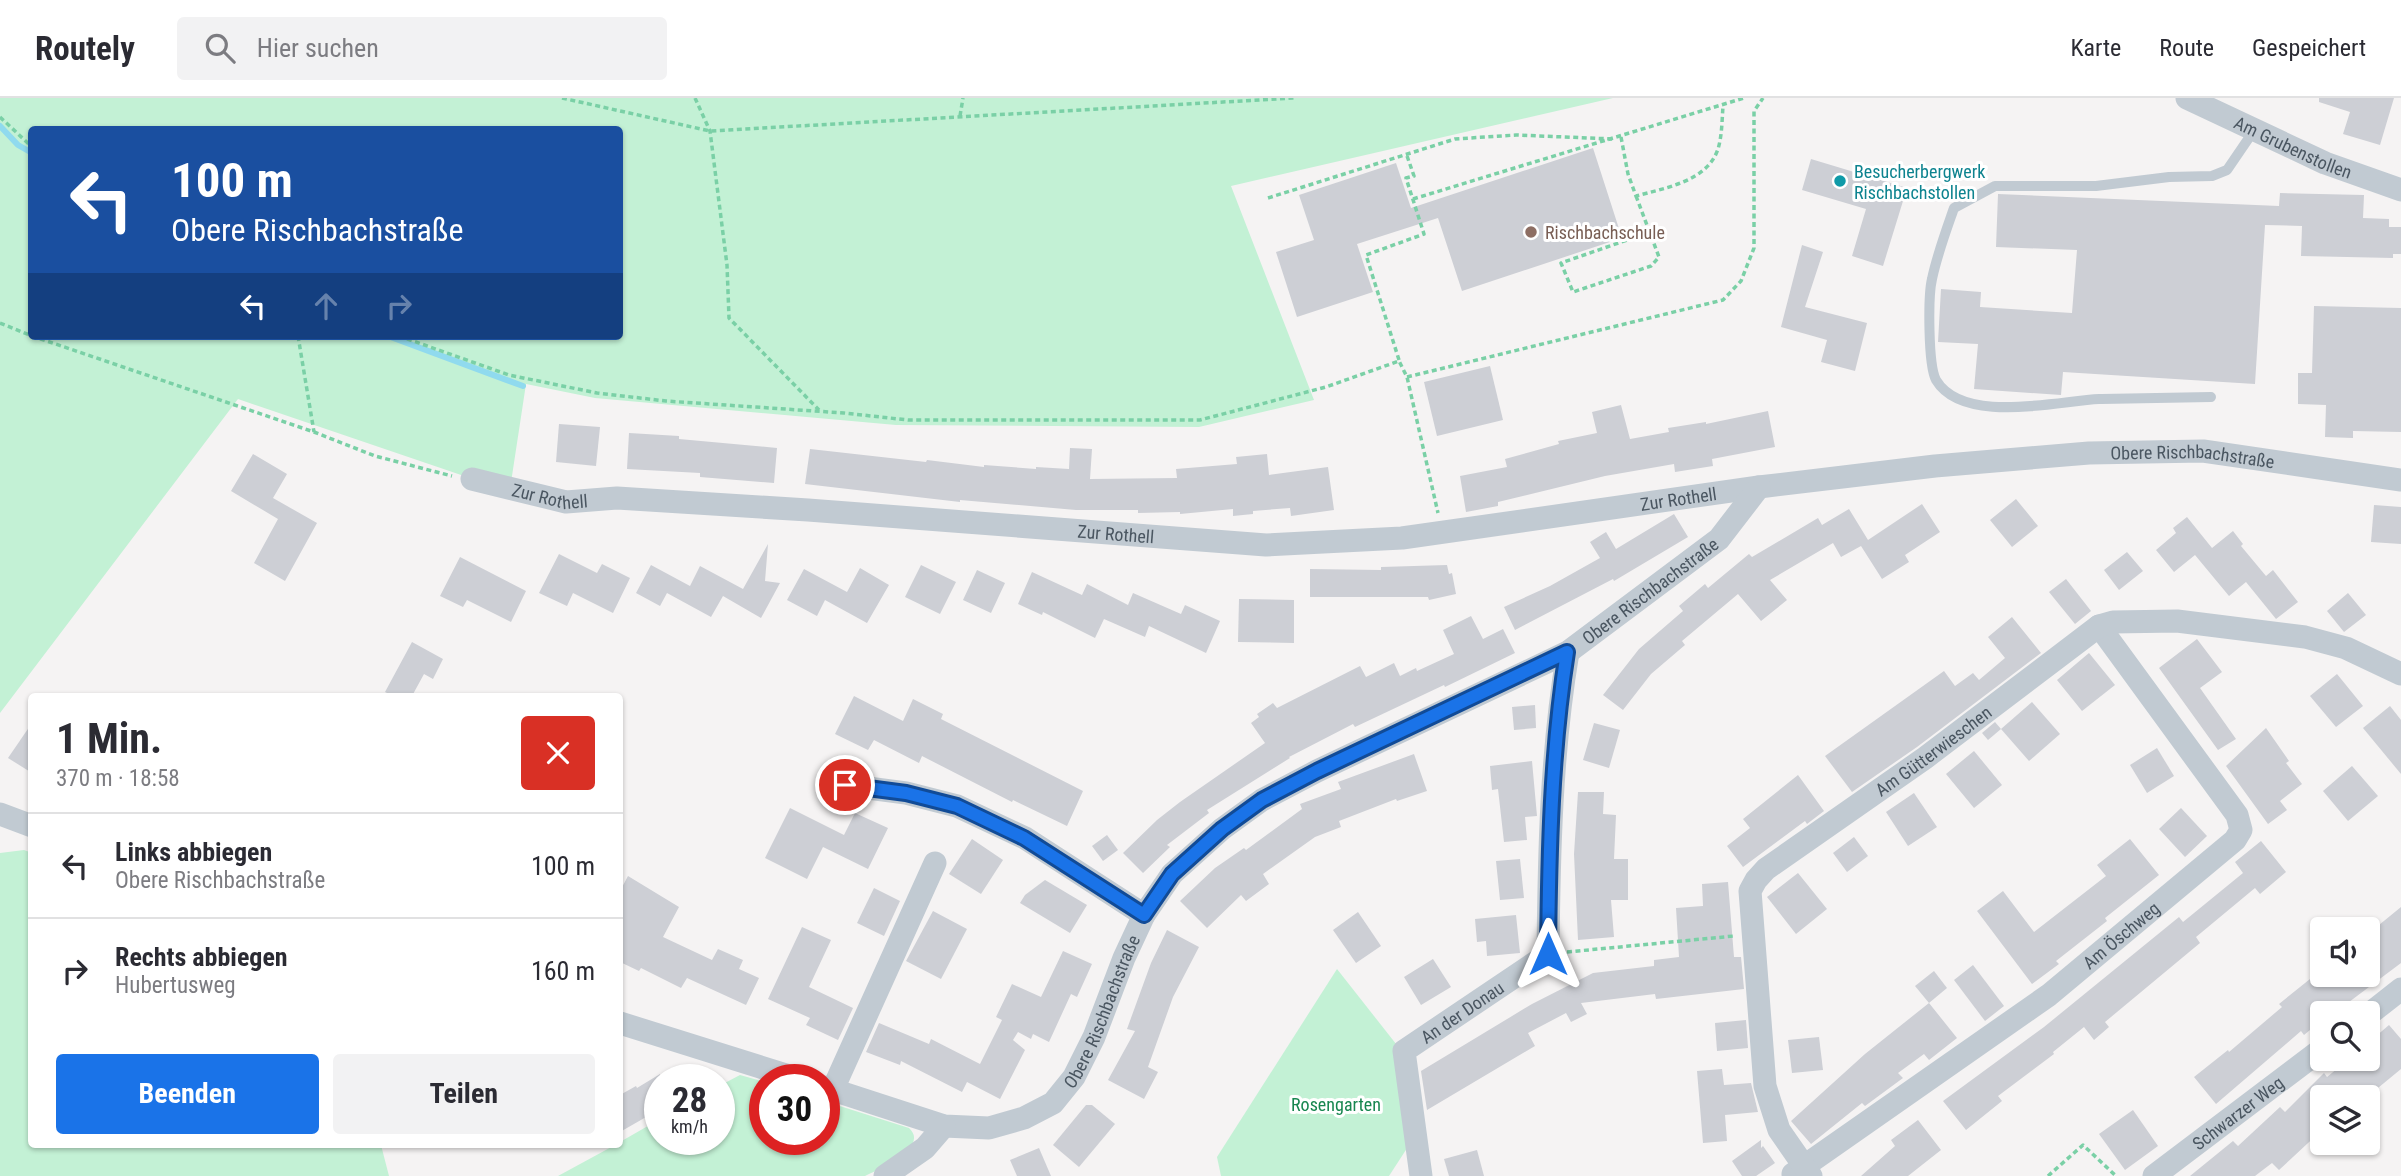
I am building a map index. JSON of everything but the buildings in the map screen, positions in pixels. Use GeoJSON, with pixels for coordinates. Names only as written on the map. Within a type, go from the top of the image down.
{"type":"FeatureCollection","features":[{"type":"Feature","properties":{"kind":"street","name":"Am Grubenstollen"},"geometry":{"type":"LineString","coordinates":[[2187,98],[2325,163],[2401,190]]}},
{"type":"Feature","properties":{"kind":"street","name":"Obere Rischbachstraße"},"geometry":{"type":"LineString","coordinates":[[840,1092],[944,1126],[989,1128],[1024,1118],[1053,1103],[1074,1077],[1094,1037],[1124,958],[1144,915],[1172,874],[1222,829],[1262,800],[1317,771],[1567,652],[1719,540],[1759,487],[1935,466],[2076,454],[2203,451],[2401,480]]}},
{"type":"Feature","properties":{"kind":"street","name":"Zur Rothell"},"geometry":{"type":"LineString","coordinates":[[472,479],[566,502],[617,498],[1266,545],[1402,538],[1759,487]]}},
{"type":"Feature","properties":{"kind":"street"},"geometry":{"type":"LineString","coordinates":[[2099,626],[2113,622],[2177,621],[2305,636],[2346,648],[2401,674]]}},
{"type":"Feature","properties":{"kind":"street","name":"Am Gütterwieschen"},"geometry":{"type":"LineString","coordinates":[[1802,1173],[1779,1129],[1765,1086],[1750,891],[1766,869],[1925,758],[2099,626]]}},
{"type":"Feature","properties":{"kind":"street","name":"Am Öschweg"},"geometry":{"type":"LineString","coordinates":[[1802,1173],[2049,995],[2235,840],[2241,830],[2237,815],[2099,626]]}},
{"type":"Feature","properties":{"kind":"street"},"geometry":{"type":"LineString","coordinates":[[1548,954],[1549,827],[1558,710],[1567,652]]}},
{"type":"Feature","properties":{"kind":"street"},"geometry":{"type":"LineString","coordinates":[[845,785],[906,793],[957,806],[1024,838],[1144,915]]}},
{"type":"Feature","properties":{"kind":"street"},"geometry":{"type":"LineString","coordinates":[[0,814],[28,824]]}},
{"type":"Feature","properties":{"kind":"street","name":"Obere Rischbachstraße"},"geometry":{"type":"LineString","coordinates":[[840,1065],[935,863]]}},
{"type":"Feature","properties":{"kind":"street","name":"An der Donau"},"geometry":{"type":"LineString","coordinates":[[1420,1176],[1404,1051],[1548,954]]}},
{"type":"Feature","properties":{"kind":"street"},"geometry":{"type":"LineString","coordinates":[[2380,1006],[2401,989]]}},
{"type":"Feature","properties":{"kind":"street"},"geometry":{"type":"LineString","coordinates":[[623,1024],[751,1064]]}},
{"type":"Feature","properties":{"kind":"street","name":"Schwarzer Weg"},"geometry":{"type":"LineString","coordinates":[[2154,1176],[2310,1058]]}},
{"type":"Feature","properties":{"kind":"street"},"geometry":{"type":"LineString","coordinates":[[885,1176],[925,1148],[944,1126]]}},
{"type":"Feature","properties":{"kind":"lane"},"geometry":{"type":"LineString","coordinates":[[2211,397],[2096,399],[2034,407],[1979,405],[1953,396],[1936,379],[1930,353],[1931,282],[1954,208],[1995,186],[2096,186],[2169,177],[2212,176],[2227,170],[2255,129]]}},
{"type":"Feature","properties":{"kind":"path"},"geometry":{"type":"LineString","coordinates":[[562,98],[710,131],[1212,100],[1294,98]]}},
{"type":"Feature","properties":{"kind":"path"},"geometry":{"type":"LineString","coordinates":[[695,98],[710,131],[727,265],[729,318],[820,411]]}},
{"type":"Feature","properties":{"kind":"path"},"geometry":{"type":"LineString","coordinates":[[960,116],[963,98]]}},
{"type":"Feature","properties":{"kind":"path"},"geometry":{"type":"LineString","coordinates":[[1413,199],[1744,98]]}},
{"type":"Feature","properties":{"kind":"path"},"geometry":{"type":"LineString","coordinates":[[1407,377],[1723,300],[1741,281],[1754,248],[1754,111],[1763,98]]}},
{"type":"Feature","properties":{"kind":"path"},"geometry":{"type":"LineString","coordinates":[[1636,196],[1692,180],[1709,164],[1718,150],[1724,106]]}},
{"type":"Feature","properties":{"kind":"path"},"geometry":{"type":"LineString","coordinates":[[0,117],[28,143]]}},
{"type":"Feature","properties":{"kind":"path"},"geometry":{"type":"LineString","coordinates":[[1268,198],[1455,139],[1516,135],[1613,139]]}},
{"type":"Feature","properties":{"kind":"path"},"geometry":{"type":"LineString","coordinates":[[1620,137],[1628,174],[1650,232],[1658,257],[1651,266],[1573,292],[1561,263],[1650,232]]}},
{"type":"Feature","properties":{"kind":"path"},"geometry":{"type":"LineString","coordinates":[[1406,153],[1414,176],[1406,178],[1424,234],[1366,255],[1399,361],[1407,377],[1442,532]]}},
{"type":"Feature","properties":{"kind":"path"},"geometry":{"type":"LineString","coordinates":[[0,323],[28,334]]}},
{"type":"Feature","properties":{"kind":"path"},"geometry":{"type":"LineString","coordinates":[[44,340],[314,432],[375,456],[444,475],[472,479]]}},
{"type":"Feature","properties":{"kind":"path"},"geometry":{"type":"LineString","coordinates":[[299,340],[314,432]]}},
{"type":"Feature","properties":{"kind":"path"},"geometry":{"type":"LineString","coordinates":[[410,340],[509,375],[597,393],[908,420],[1200,420],[1326,387],[1399,361]]}},
{"type":"Feature","properties":{"kind":"path"},"geometry":{"type":"LineString","coordinates":[[1548,954],[1754,934]]}},
{"type":"Feature","properties":{"kind":"path"},"geometry":{"type":"LineString","coordinates":[[2048,1176],[2083,1145],[2116,1176]]}},
{"type":"Feature","properties":{"kind":"green space"},"geometry":{"type":"Polygon","coordinates":[[[0,98],[1613,98],[1231,186],[1314,400],[1199,427],[896,425],[595,398],[526,384],[510,489],[467,477],[238,399],[0,713],[0,98]]]}},
{"type":"Feature","properties":{"kind":"green space"},"geometry":{"type":"Polygon","coordinates":[[[28,852],[28,1148],[382,1148],[389,1176],[0,1176],[0,853],[28,852]]]}},
{"type":"Feature","properties":{"kind":"green space","name":"Rosengarten"},"geometry":{"type":"Polygon","coordinates":[[[1337,969],[1400,1049],[1413,1139],[1389,1176],[1221,1176],[1217,1157],[1337,969]]]}},
{"type":"Feature","properties":{"kind":"green space"},"geometry":{"type":"Polygon","coordinates":[[[740,1075],[749,1078],[749,1155],[840,1155],[840,1106],[909,1128],[914,1135],[908,1150],[865,1176],[558,1176],[609,1148],[623,1148],[623,1140],[644,1128],[644,1155],[735,1155],[735,1078],[740,1075]]]}},
{"type":"Feature","properties":{"kind":"waterway"},"geometry":{"type":"LineString","coordinates":[[0,126],[18,145],[28,151]]}},
{"type":"Feature","properties":{"kind":"waterway"},"geometry":{"type":"LineString","coordinates":[[399,340],[523,386]]}},
{"type":"Feature","properties":{"kind":"place","name":"Besucherbergwerk Rischbachstollen"},"geometry":{"type":"Point","coordinates":[1840,181]}},
{"type":"Feature","properties":{"kind":"place","name":"Rischbachschule"},"geometry":{"type":"Point","coordinates":[1531,232]}},
{"type":"Feature","properties":{"kind":"route"},"geometry":{"type":"LineString","coordinates":[[845,785],[906,793],[957,806],[1024,838],[1144,915],[1172,874],[1222,829],[1262,800],[1567,652],[1558,710],[1549,827],[1548,954]]}}]}
